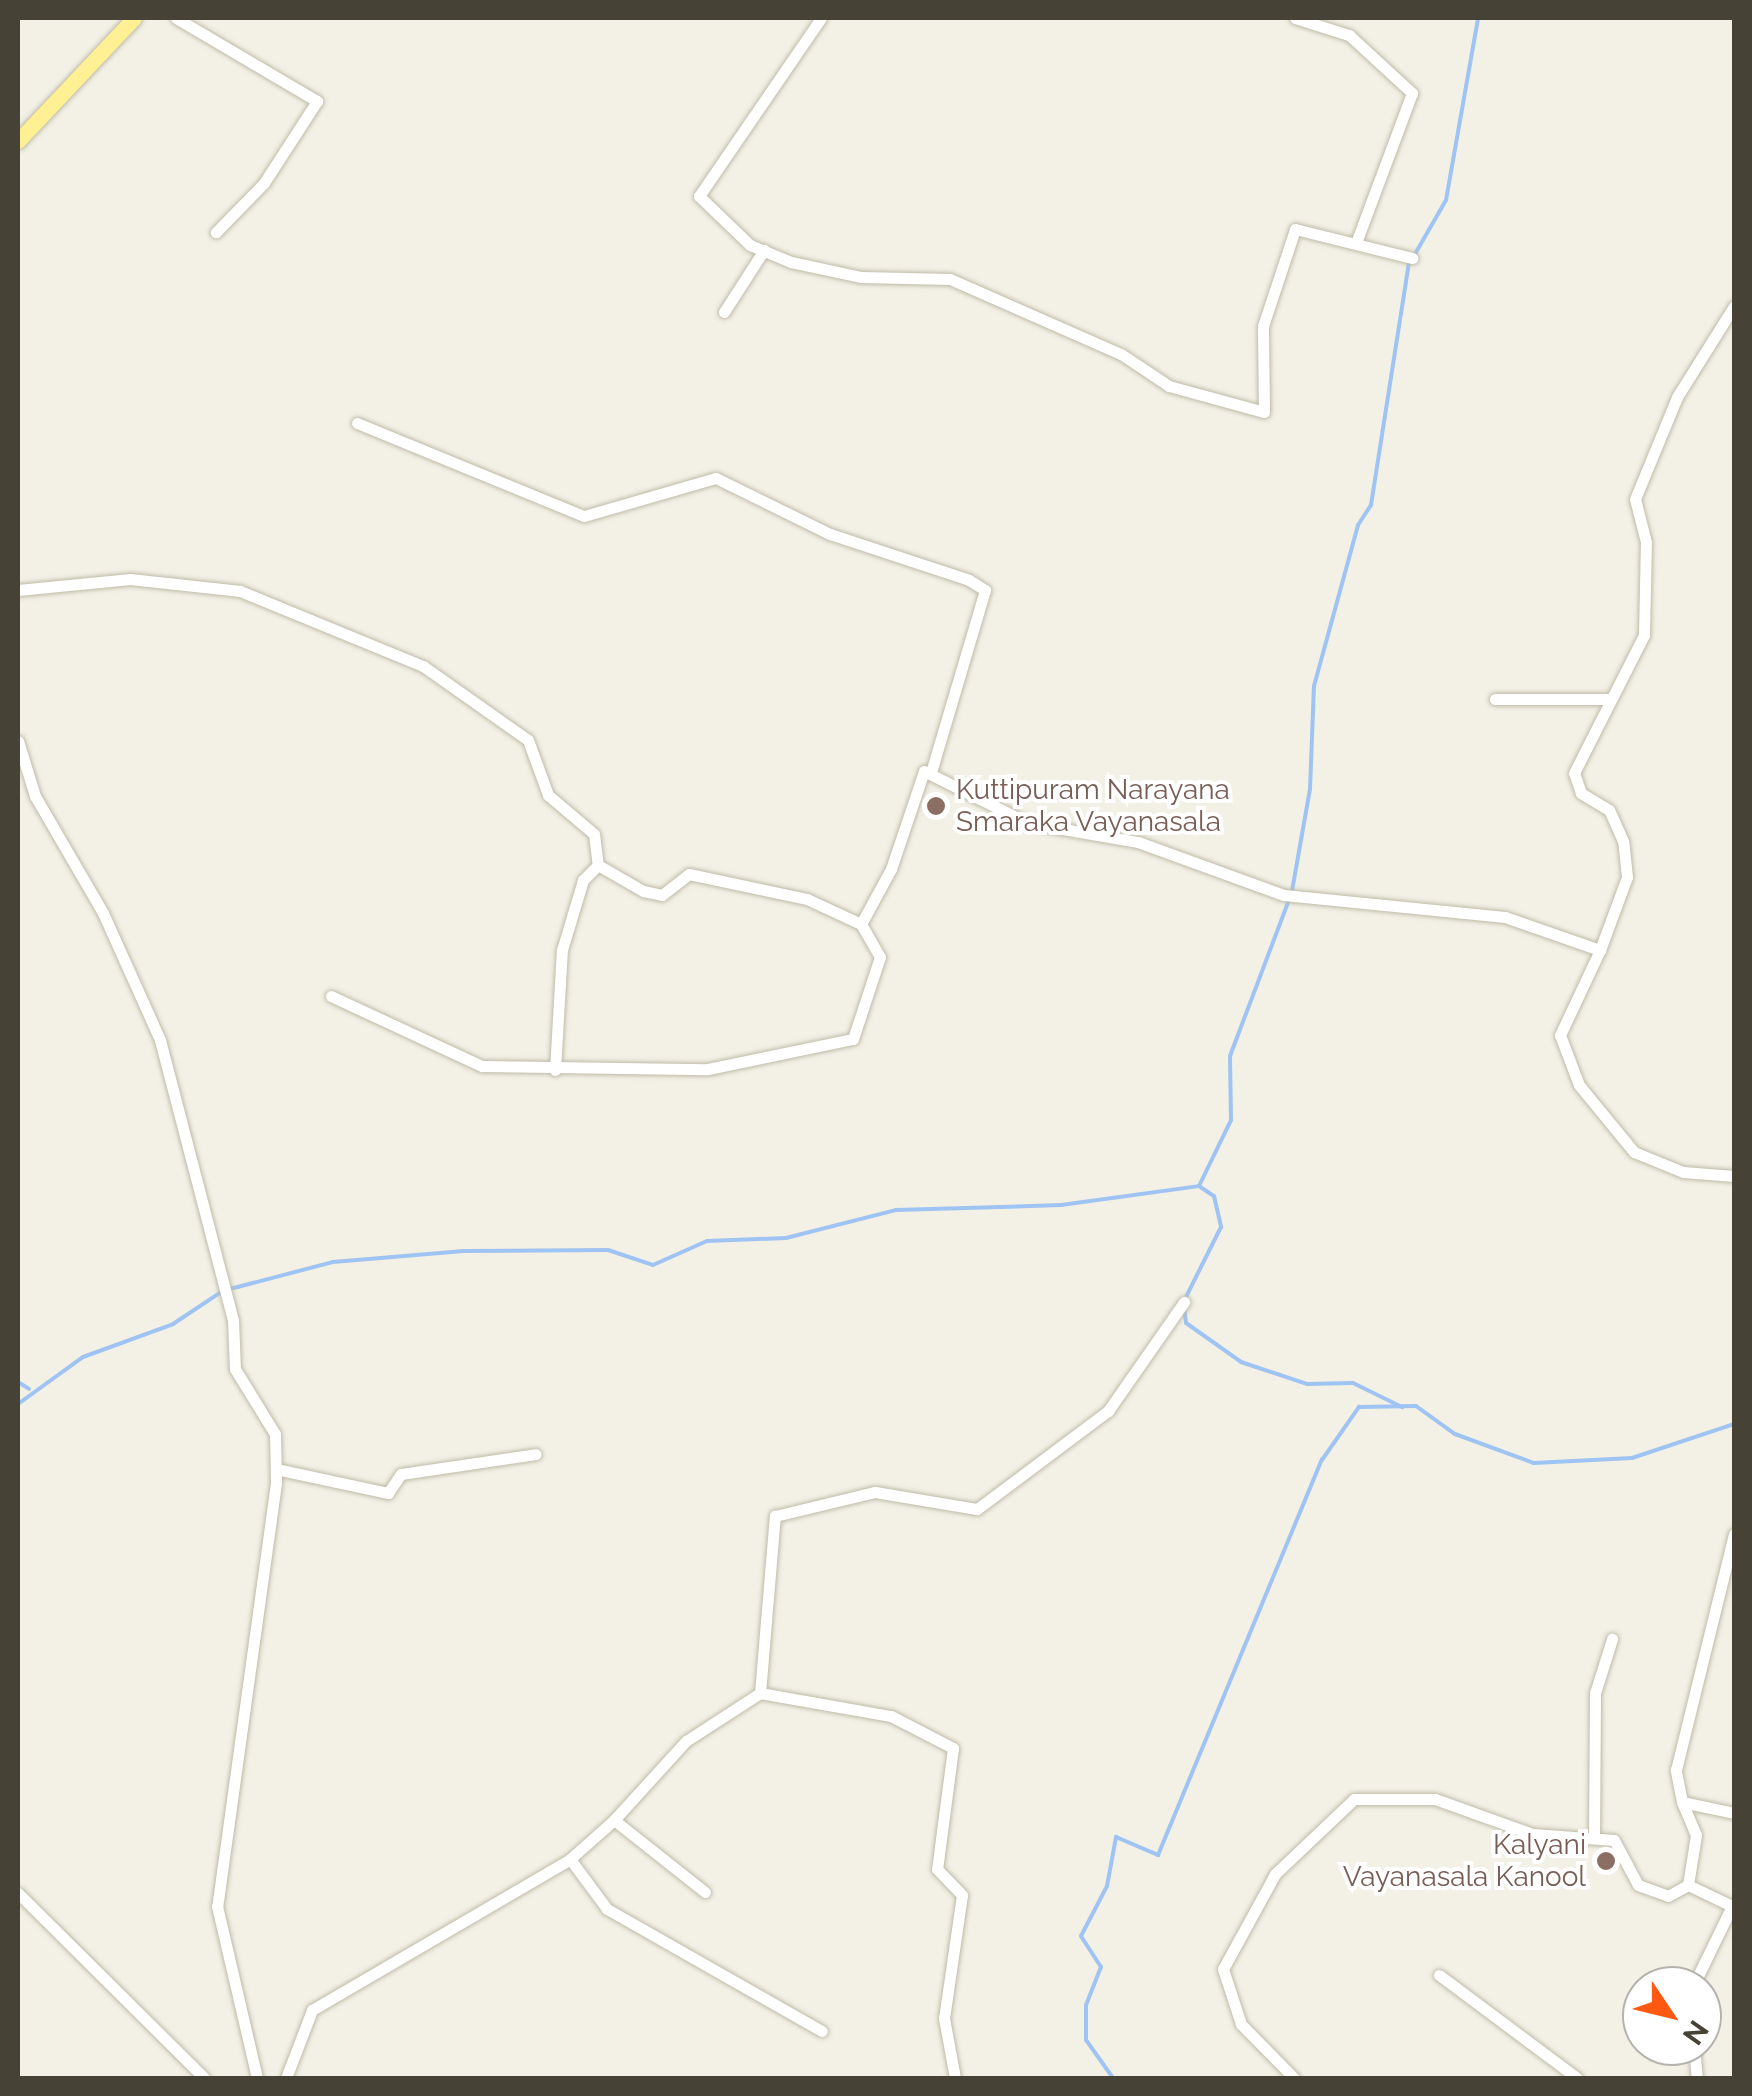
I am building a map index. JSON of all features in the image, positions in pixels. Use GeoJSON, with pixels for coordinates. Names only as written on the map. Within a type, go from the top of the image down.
{"type":"FeatureCollection","features":[{"type":"Feature","properties":{"kind":"main road"},"geometry":{"type":"LineString","coordinates":[[18,141],[134,18]]}},
{"type":"Feature","properties":{"kind":"street"},"geometry":{"type":"LineString","coordinates":[[176,18],[317,101],[264,182],[216,232]]}},
{"type":"Feature","properties":{"kind":"street"},"geometry":{"type":"LineString","coordinates":[[821,18],[699,196],[764,250],[862,277],[950,279],[1121,354],[1169,386],[1264,412],[1262,326],[1295,229],[1357,240],[1412,258]]}},
{"type":"Feature","properties":{"kind":"street"},"geometry":{"type":"LineString","coordinates":[[1294,18],[1348,35],[1412,93],[1357,240]]}},
{"type":"Feature","properties":{"kind":"street"},"geometry":{"type":"LineString","coordinates":[[724,312],[764,250]]}},
{"type":"Feature","properties":{"kind":"street"},"geometry":{"type":"LineString","coordinates":[[1734,306],[1677,397],[1635,500],[1646,542],[1644,635],[1574,773],[1581,793],[1609,810],[1623,841],[1627,877],[1600,950],[1560,1035],[1579,1085],[1634,1152],[1682,1172],[1734,1176]]}},
{"type":"Feature","properties":{"kind":"street"},"geometry":{"type":"LineString","coordinates":[[357,423],[584,516],[716,478],[830,534],[969,580],[985,590],[931,772],[861,924]]}},
{"type":"Feature","properties":{"kind":"street"},"geometry":{"type":"LineString","coordinates":[[18,590],[130,579],[240,591],[396,653],[528,740],[548,795],[594,834],[598,865]]}},
{"type":"Feature","properties":{"kind":"street"},"geometry":{"type":"LineString","coordinates":[[1494,699],[1611,699]]}},
{"type":"Feature","properties":{"kind":"street"},"geometry":{"type":"LineString","coordinates":[[18,741],[35,796],[103,913],[160,1040],[224,1284],[235,1369],[275,1434],[276,1468],[217,1906],[257,2078]]}},
{"type":"Feature","properties":{"kind":"street"},"geometry":{"type":"LineString","coordinates":[[931,772],[1028,823],[1138,842],[1284,895],[1505,916],[1600,950]]}},
{"type":"Feature","properties":{"kind":"street"},"geometry":{"type":"LineString","coordinates":[[330,996],[441,1054],[555,1070],[708,1068],[844,1045],[880,957],[861,924],[807,899],[689,874],[662,895],[643,891],[598,865]]}},
{"type":"Feature","properties":{"kind":"street"},"geometry":{"type":"LineString","coordinates":[[555,1070],[562,950],[582,880],[598,865]]}},
{"type":"Feature","properties":{"kind":"street"},"geometry":{"type":"LineString","coordinates":[[760,1693],[775,1516],[874,1492],[977,1508],[1108,1411],[1184,1302]]}},
{"type":"Feature","properties":{"kind":"street"},"geometry":{"type":"LineString","coordinates":[[276,1468],[388,1493],[402,1474],[536,1454]]}},
{"type":"Feature","properties":{"kind":"street"},"geometry":{"type":"LineString","coordinates":[[1688,1885],[1696,1835],[1682,1802],[1676,1770],[1734,1534]]}},
{"type":"Feature","properties":{"kind":"street"},"geometry":{"type":"LineString","coordinates":[[1594,1838],[1594,1692],[1612,1639]]}},
{"type":"Feature","properties":{"kind":"street"},"geometry":{"type":"LineString","coordinates":[[286,2078],[312,2010],[570,1860],[614,1820],[686,1741],[760,1693],[891,1716],[958,1756],[937,1869],[962,1896],[944,2018],[955,2078]]}},
{"type":"Feature","properties":{"kind":"street"},"geometry":{"type":"LineString","coordinates":[[1294,2078],[1240,2024],[1223,1969],[1275,1874],[1354,1799],[1435,1799],[1471,1820],[1594,1838],[1624,1846],[1632,1880],[1647,1890],[1668,1896],[1688,1885]]}},
{"type":"Feature","properties":{"kind":"street"},"geometry":{"type":"LineString","coordinates":[[1682,1802],[1734,1813]]}},
{"type":"Feature","properties":{"kind":"street"},"geometry":{"type":"LineString","coordinates":[[614,1820],[706,1892]]}},
{"type":"Feature","properties":{"kind":"street"},"geometry":{"type":"LineString","coordinates":[[570,1860],[606,1910],[822,2031]]}},
{"type":"Feature","properties":{"kind":"street"},"geometry":{"type":"LineString","coordinates":[[1688,1885],[1732,1906],[1703,1966]]}},
{"type":"Feature","properties":{"kind":"street"},"geometry":{"type":"LineString","coordinates":[[18,1894],[204,2078]]}},
{"type":"Feature","properties":{"kind":"street"},"geometry":{"type":"LineString","coordinates":[[1439,1975],[1577,2078]]}},
{"type":"Feature","properties":{"kind":"waterway"},"geometry":{"type":"LineString","coordinates":[[1415,254],[1446,200],[1478,18]]}},
{"type":"Feature","properties":{"kind":"waterway"},"geometry":{"type":"LineString","coordinates":[[1292,891],[1310,789],[1314,686],[1358,525],[1371,505],[1409,262]]}},
{"type":"Feature","properties":{"kind":"waterway"},"geometry":{"type":"LineString","coordinates":[[1199,1186],[1231,1120],[1230,1056],[1289,900]]}},
{"type":"Feature","properties":{"kind":"waterway"},"geometry":{"type":"LineString","coordinates":[[230,1289],[333,1262],[464,1251],[608,1250],[653,1265],[707,1241],[786,1238],[896,1210],[1061,1205],[1199,1186],[1214,1196],[1221,1227],[1185,1299]]}},
{"type":"Feature","properties":{"kind":"waterway"},"geometry":{"type":"LineString","coordinates":[[18,1404],[83,1357],[173,1324],[221,1292]]}},
{"type":"Feature","properties":{"kind":"waterway"},"geometry":{"type":"LineString","coordinates":[[1184,1308],[1186,1323],[1241,1362],[1307,1384],[1353,1383],[1402,1407]]}},
{"type":"Feature","properties":{"kind":"waterway"},"geometry":{"type":"LineString","coordinates":[[18,1382],[29,1389]]}},
{"type":"Feature","properties":{"kind":"waterway"},"geometry":{"type":"LineString","coordinates":[[1113,2078],[1086,2040],[1086,2005],[1101,1967],[1081,1936],[1107,1886],[1116,1837],[1158,1855],[1322,1460],[1359,1407],[1416,1406],[1455,1434],[1534,1463],[1632,1458],[1734,1424]]}},
{"type":"Feature","properties":{"kind":"place","name":"Kuttipuram Narayana Smaraka Vayanasala"},"geometry":{"type":"Point","coordinates":[936,806]}},
{"type":"Feature","properties":{"kind":"place","name":"Kalyani Vayanasala Kanool"},"geometry":{"type":"Point","coordinates":[1606,1861]}}]}
